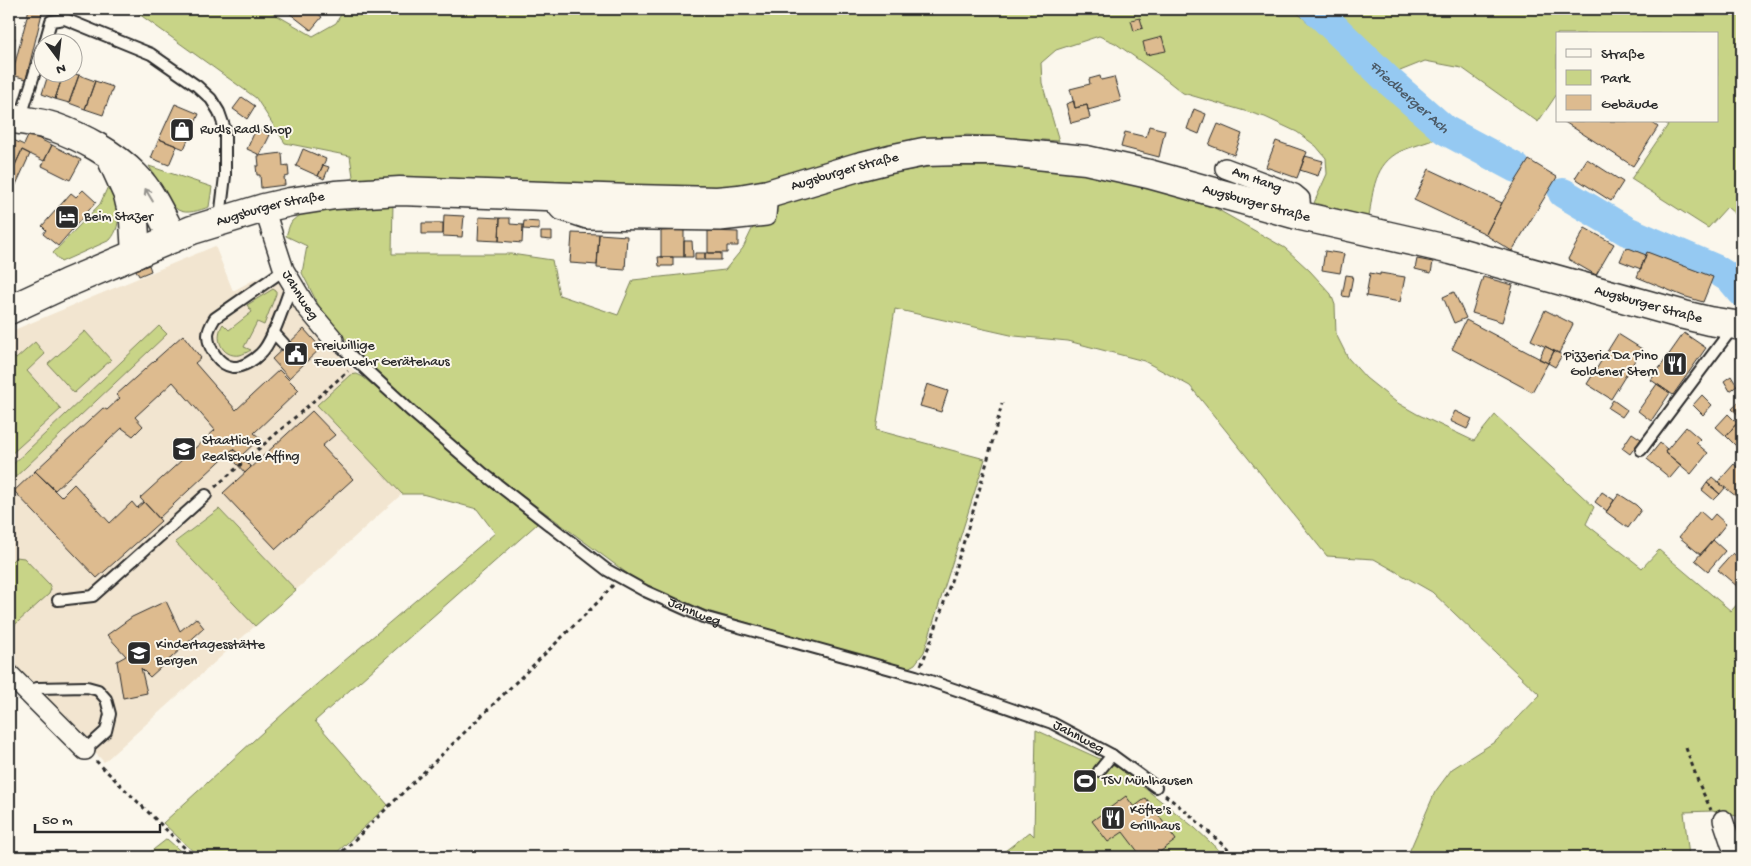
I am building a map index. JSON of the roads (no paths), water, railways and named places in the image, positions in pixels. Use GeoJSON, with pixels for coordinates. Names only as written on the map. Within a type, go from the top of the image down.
{"type":"FeatureCollection","features":[{"type":"Feature","properties":{"kind":"main road"},"geometry":{"type":"LineString","coordinates":[[14,119],[52,126],[110,156],[135,175],[145,187],[173,238]]}},
{"type":"Feature","properties":{"kind":"main road","name":"Augsburger Straße"},"geometry":{"type":"LineString","coordinates":[[9,310],[38,295],[173,238],[264,208],[290,202],[400,191],[717,201],[768,194],[858,167],[924,152],[995,151],[1086,160],[1149,174],[1301,216],[1451,250],[1709,322],[1739,325]]}},
{"type":"Feature","properties":{"kind":"main road"},"geometry":{"type":"LineString","coordinates":[[110,156],[128,195],[134,220],[136,254]]}},
{"type":"Feature","properties":{"kind":"street","name":"Am Hang"},"geometry":{"type":"LineString","coordinates":[[1225,168],[1294,194],[1300,199],[1301,216]]}},
{"type":"Feature","properties":{"kind":"street","name":"Jahnweg"},"geometry":{"type":"LineString","coordinates":[[264,208],[288,277],[307,308],[334,340]]}},
{"type":"Feature","properties":{"kind":"street"},"geometry":{"type":"LineString","coordinates":[[9,674],[85,750]]}},
{"type":"Feature","properties":{"kind":"street"},"geometry":{"type":"LineString","coordinates":[[1723,820],[1731,844],[1742,848]]}},
{"type":"Feature","properties":{"kind":"lane"},"geometry":{"type":"LineString","coordinates":[[48,32],[51,22],[65,20],[151,54],[211,98],[219,112],[225,129],[225,176],[219,222]]}},
{"type":"Feature","properties":{"kind":"lane"},"geometry":{"type":"LineString","coordinates":[[14,119],[32,74]]}},
{"type":"Feature","properties":{"kind":"lane"},"geometry":{"type":"LineString","coordinates":[[288,277],[273,332],[261,354],[242,366],[232,367],[214,355],[208,336],[215,318],[288,277]]}},
{"type":"Feature","properties":{"kind":"lane"},"geometry":{"type":"LineString","coordinates":[[1641,450],[1739,325]]}},
{"type":"Feature","properties":{"kind":"lane"},"geometry":{"type":"LineString","coordinates":[[273,332],[284,344]]}},
{"type":"Feature","properties":{"kind":"lane","name":"Jahnweg"},"geometry":{"type":"LineString","coordinates":[[334,340],[412,412],[484,474],[607,570],[645,591],[703,617],[916,676],[1052,723],[1112,755],[1156,787]]}},
{"type":"Feature","properties":{"kind":"lane"},"geometry":{"type":"LineString","coordinates":[[58,600],[93,596],[206,495]]}},
{"type":"Feature","properties":{"kind":"lane"},"geometry":{"type":"LineString","coordinates":[[26,691],[37,688],[87,687],[98,690],[106,699],[110,714],[106,730],[85,750]]}},
{"type":"Feature","properties":{"kind":"lane"},"geometry":{"type":"LineString","coordinates":[[1099,772],[1112,755]]}},
{"type":"Feature","properties":{"kind":"waterway","name":"Friedberger Ach"},"geometry":{"type":"LineString","coordinates":[[1315,9],[1389,81],[1445,130],[1516,168]]}},
{"type":"Feature","properties":{"kind":"waterway","name":"Friedberger Ach"},"geometry":{"type":"LineString","coordinates":[[1563,193],[1627,231],[1715,269],[1731,279],[1742,292]]}},
{"type":"Feature","properties":{"kind":"place","name":"Rudls Radl Shop"},"geometry":{"type":"Point","coordinates":[182,130]}},
{"type":"Feature","properties":{"kind":"place","name":"Beim Stazer"},"geometry":{"type":"Point","coordinates":[67,217]}},
{"type":"Feature","properties":{"kind":"place","name":"Freiwillige Feuerwehr Gerätehaus"},"geometry":{"type":"Point","coordinates":[296,354]}},
{"type":"Feature","properties":{"kind":"place","name":"Pizzeria Da Pino Goldener Stern"},"geometry":{"type":"Point","coordinates":[1675,364]}},
{"type":"Feature","properties":{"kind":"place","name":"Staatliche Realschule Affing"},"geometry":{"type":"Point","coordinates":[184,449]}},
{"type":"Feature","properties":{"kind":"place","name":"Kindertagesstätte Bergen"},"geometry":{"type":"Point","coordinates":[139,653]}},
{"type":"Feature","properties":{"kind":"place","name":"TSV Mühlhausen"},"geometry":{"type":"Point","coordinates":[1085,781]}},
{"type":"Feature","properties":{"kind":"place","name":"Köfte's Grillhaus"},"geometry":{"type":"Point","coordinates":[1113,818]}}]}
